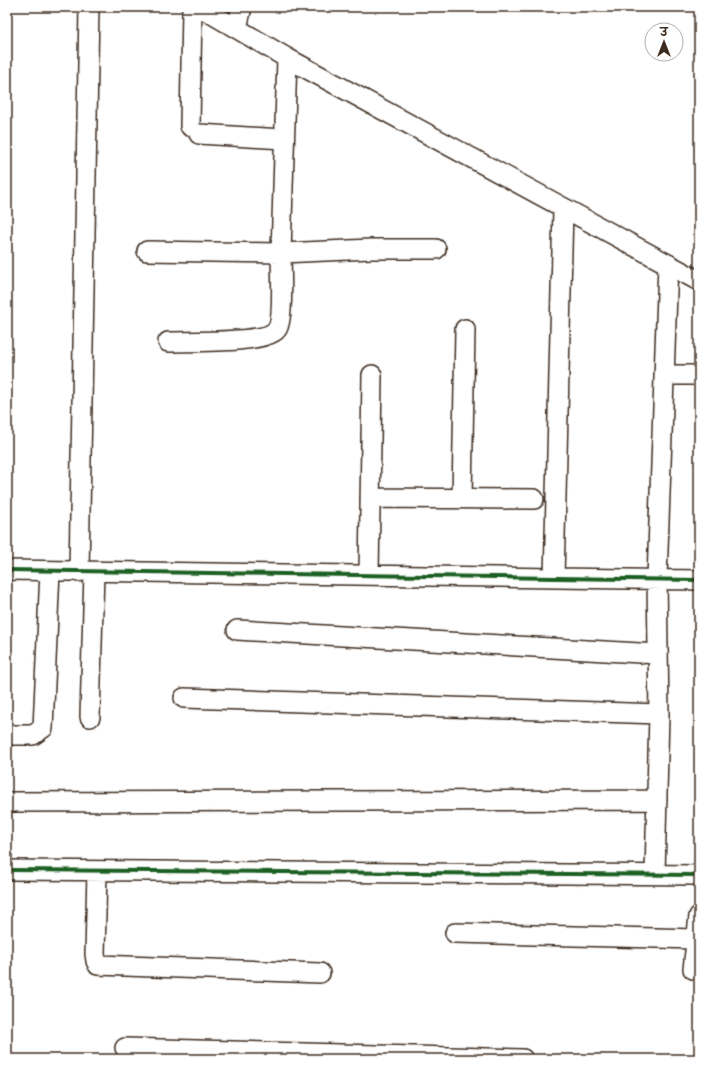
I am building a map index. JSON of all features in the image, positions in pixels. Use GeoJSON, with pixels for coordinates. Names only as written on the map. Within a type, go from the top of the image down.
{"type":"FeatureCollection","features":[{"type":"Feature","properties":{"kind":"street"},"geometry":{"type":"LineString","coordinates":[[89,7],[86,572],[90,717]]}},
{"type":"Feature","properties":{"kind":"street"},"geometry":{"type":"LineString","coordinates":[[192,7],[194,130],[284,139]]}},
{"type":"Feature","properties":{"kind":"street"},"geometry":{"type":"LineString","coordinates":[[200,7],[287,58],[563,209],[699,281]]}},
{"type":"Feature","properties":{"kind":"street"},"geometry":{"type":"LineString","coordinates":[[237,28],[242,7]]}},
{"type":"Feature","properties":{"kind":"street"},"geometry":{"type":"LineString","coordinates":[[168,342],[253,339],[271,335],[278,328],[281,313],[281,253],[287,58]]}},
{"type":"Feature","properties":{"kind":"street"},"geometry":{"type":"LineString","coordinates":[[554,578],[563,209]]}},
{"type":"Feature","properties":{"kind":"street"},"geometry":{"type":"LineString","coordinates":[[147,251],[281,253],[371,249],[436,249]]}},
{"type":"Feature","properties":{"kind":"street"},"geometry":{"type":"LineString","coordinates":[[655,874],[659,714],[657,579],[668,264]]}},
{"type":"Feature","properties":{"kind":"street"},"geometry":{"type":"LineString","coordinates":[[462,498],[465,329]]}},
{"type":"Feature","properties":{"kind":"street"},"geometry":{"type":"LineString","coordinates":[[369,575],[372,375]]}},
{"type":"Feature","properties":{"kind":"street"},"geometry":{"type":"LineString","coordinates":[[664,375],[699,375]]}},
{"type":"Feature","properties":{"kind":"street"},"geometry":{"type":"LineString","coordinates":[[370,498],[534,499]]}},
{"type":"Feature","properties":{"kind":"street"},"geometry":{"type":"LineString","coordinates":[[7,570],[699,580]]}},
{"type":"Feature","properties":{"kind":"street"},"geometry":{"type":"LineString","coordinates":[[7,735],[33,735],[43,728],[50,571]]}},
{"type":"Feature","properties":{"kind":"street"},"geometry":{"type":"LineString","coordinates":[[236,630],[658,654]]}},
{"type":"Feature","properties":{"kind":"street"},"geometry":{"type":"LineString","coordinates":[[184,698],[659,714]]}},
{"type":"Feature","properties":{"kind":"street"},"geometry":{"type":"LineString","coordinates":[[7,802],[657,800]]}},
{"type":"Feature","properties":{"kind":"street"},"geometry":{"type":"LineString","coordinates":[[7,870],[699,875]]}},
{"type":"Feature","properties":{"kind":"street"},"geometry":{"type":"LineString","coordinates":[[97,871],[95,954],[98,965],[320,973]]}},
{"type":"Feature","properties":{"kind":"street"},"geometry":{"type":"LineString","coordinates":[[693,969],[699,916]]}},
{"type":"Feature","properties":{"kind":"street"},"geometry":{"type":"LineString","coordinates":[[455,933],[697,939]]}},
{"type":"Feature","properties":{"kind":"street"},"geometry":{"type":"LineString","coordinates":[[125,1048],[311,1056],[523,1059]]}},
{"type":"Feature","properties":{"kind":"cycle path"},"geometry":{"type":"LineString","coordinates":[[7,570],[699,580]]}},
{"type":"Feature","properties":{"kind":"cycle path"},"geometry":{"type":"LineString","coordinates":[[7,870],[699,875]]}}]}
